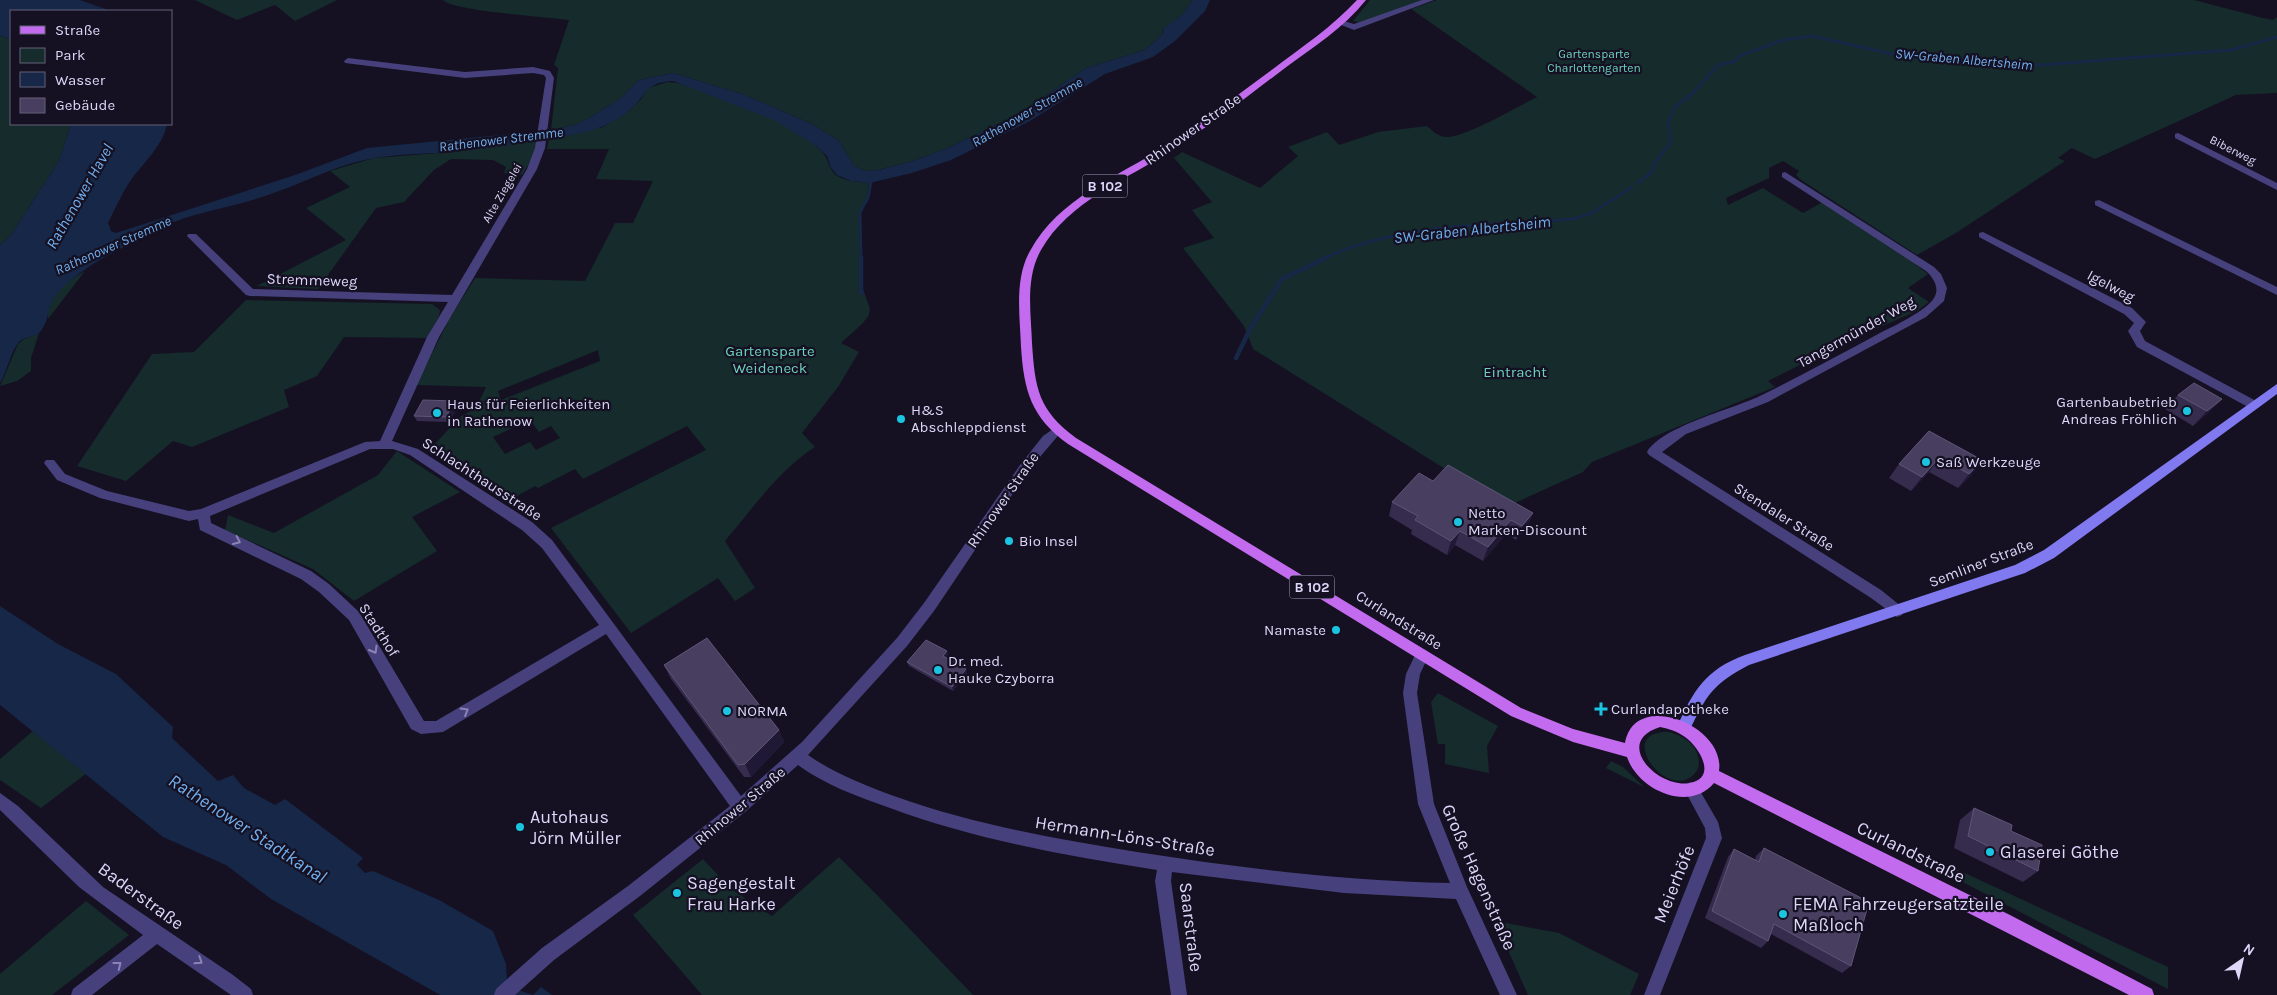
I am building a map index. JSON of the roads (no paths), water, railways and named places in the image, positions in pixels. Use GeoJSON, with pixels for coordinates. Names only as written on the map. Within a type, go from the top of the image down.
{"type":"FeatureCollection","features":[{"type":"Feature","properties":{"kind":"main road","name":"Rhinower Straße"},"geometry":{"type":"LineString","coordinates":[[1056,431],[1044,419],[1034,402],[1029,378],[1024,289],[1035,252],[1046,233],[1083,199],[1169,148],[1340,23],[1362,0]]}},
{"type":"Feature","properties":{"kind":"main road","name":"Curlandstraße"},"geometry":{"type":"LineString","coordinates":[[1056,431],[1516,712],[1557,732],[1602,746],[1632,752]]}},
{"type":"Feature","properties":{"kind":"main road"},"geometry":{"type":"LineString","coordinates":[[1660,721],[1684,727],[1698,736],[1707,748],[1712,761],[1710,774],[1702,785],[1691,790],[1676,790],[1654,782],[1642,771],[1632,752],[1636,732],[1646,724],[1660,721]]}},
{"type":"Feature","properties":{"kind":"main road","name":"Curlandstraße"},"geometry":{"type":"LineString","coordinates":[[1710,774],[2004,920],[2146,995]]}},
{"type":"Feature","properties":{"kind":"street"},"geometry":{"type":"LineString","coordinates":[[1340,23],[1354,27],[1430,0]]}},
{"type":"Feature","properties":{"kind":"street","name":"Alte Ziegelei"},"geometry":{"type":"LineString","coordinates":[[348,61],[465,75],[533,70],[550,75],[551,85],[540,148],[532,169],[433,336],[384,445]]}},
{"type":"Feature","properties":{"kind":"street","name":"Biberweg"},"geometry":{"type":"LineString","coordinates":[[2178,136],[2277,187]]}},
{"type":"Feature","properties":{"kind":"street","name":"Tangermünder Weg"},"geometry":{"type":"LineString","coordinates":[[1653,452],[1682,431],[1764,399],[1895,330],[1922,314],[1940,298],[1942,288],[1936,274],[1930,269],[1785,175]]}},
{"type":"Feature","properties":{"kind":"street"},"geometry":{"type":"LineString","coordinates":[[2100,203],[2277,291]]}},
{"type":"Feature","properties":{"kind":"street","name":"Igelweg"},"geometry":{"type":"LineString","coordinates":[[1983,235],[2128,311],[2140,322],[2134,331],[2140,344],[2254,404]]}},
{"type":"Feature","properties":{"kind":"street","name":"Stremmeweg"},"geometry":{"type":"LineString","coordinates":[[192,236],[250,292],[455,299]]}},
{"type":"Feature","properties":{"kind":"street","name":"Semliner Straße"},"geometry":{"type":"LineString","coordinates":[[1684,727],[1703,689],[1719,674],[1744,662],[2020,569],[2054,552],[2277,388]]}},
{"type":"Feature","properties":{"kind":"street","name":"Rhinower Straße"},"geometry":{"type":"LineString","coordinates":[[508,989],[740,807],[797,756],[902,642],[929,607],[1024,468],[1046,439],[1056,431]]}},
{"type":"Feature","properties":{"kind":"street","name":"Schlachthausstraße"},"geometry":{"type":"LineString","coordinates":[[203,513],[369,446],[394,445],[414,452],[537,535],[608,626],[740,807]]}},
{"type":"Feature","properties":{"kind":"street","name":"Stendaler Straße"},"geometry":{"type":"LineString","coordinates":[[1653,452],[1876,594],[1897,611]]}},
{"type":"Feature","properties":{"kind":"street"},"geometry":{"type":"LineString","coordinates":[[50,464],[61,477],[104,495],[178,515],[189,516],[203,513]]}},
{"type":"Feature","properties":{"kind":"street","name":"Stadthof"},"geometry":{"type":"LineString","coordinates":[[203,513],[205,526],[306,575],[354,616],[416,724],[421,728],[438,727],[608,626]]}},
{"type":"Feature","properties":{"kind":"street","name":"Große Hagenstraße"},"geometry":{"type":"LineString","coordinates":[[1422,655],[1413,674],[1410,693],[1426,804],[1461,891],[1509,995]]}},
{"type":"Feature","properties":{"kind":"street","name":"Hermann-Löns-Straße"},"geometry":{"type":"LineString","coordinates":[[797,756],[818,770],[868,793],[951,822],[1084,851],[1166,864],[1358,888],[1461,891]]}},
{"type":"Feature","properties":{"kind":"street","name":"Meierhöfe"},"geometry":{"type":"LineString","coordinates":[[1652,995],[1714,838],[1713,827],[1691,790]]}},
{"type":"Feature","properties":{"kind":"street","name":"Baderstraße"},"geometry":{"type":"LineString","coordinates":[[0,800],[97,892],[207,966],[245,995]]}},
{"type":"Feature","properties":{"kind":"street","name":"Saarstraße"},"geometry":{"type":"LineString","coordinates":[[1166,864],[1163,881],[1179,995]]}},
{"type":"Feature","properties":{"kind":"street"},"geometry":{"type":"LineString","coordinates":[[79,995],[158,934]]}},
{"type":"Feature","properties":{"kind":"water"},"geometry":{"type":"Polygon","coordinates":[[[0,0],[80,0],[108,10],[10,10],[10,40],[0,35],[0,0]]]}},
{"type":"Feature","properties":{"kind":"water"},"geometry":{"type":"Polygon","coordinates":[[[1193,0],[1210,0],[1205,11],[1175,41],[1153,57],[1105,74],[1030,121],[951,160],[912,173],[869,183],[851,181],[837,175],[831,168],[827,156],[816,146],[776,121],[673,81],[657,84],[647,90],[630,110],[618,119],[584,132],[513,144],[362,160],[268,195],[188,217],[113,252],[80,273],[60,290],[52,301],[41,331],[22,339],[17,345],[0,383],[0,245],[11,235],[59,161],[71,125],[167,125],[161,140],[128,185],[108,223],[111,231],[116,233],[295,175],[367,148],[551,130],[575,125],[621,98],[639,80],[673,73],[745,95],[812,124],[839,141],[854,166],[865,171],[879,170],[913,161],[948,148],[1022,112],[1086,68],[1145,50],[1162,35],[1164,28],[1183,14],[1193,0]]]}},
{"type":"Feature","properties":{"kind":"water","name":"Rathenower Stadtkanal"},"geometry":{"type":"Polygon","coordinates":[[[0,606],[58,644],[116,674],[173,727],[172,738],[218,781],[233,775],[244,788],[275,805],[285,799],[363,858],[357,865],[365,873],[373,871],[439,900],[493,931],[506,964],[507,979],[518,990],[533,995],[440,995],[271,899],[226,865],[163,837],[0,705],[0,606]]]}},
{"type":"Feature","properties":{"kind":"water"},"geometry":{"type":"Polygon","coordinates":[[[541,987],[552,995],[533,995],[541,987]]]}},
{"type":"Feature","properties":{"kind":"waterway","name":"SW-Graben Albertsheim"},"geometry":{"type":"LineString","coordinates":[[1638,183],[1652,172],[1655,162],[1671,142],[1668,124],[1675,107],[1694,92],[1718,65],[1736,61],[1739,56],[1783,40],[1812,36],[1910,58],[2041,65],[2231,50],[2277,37]]}},
{"type":"Feature","properties":{"kind":"waterway"},"geometry":{"type":"LineString","coordinates":[[861,258],[860,212],[868,198],[872,177]]}},
{"type":"Feature","properties":{"kind":"waterway","name":"SW-Graben Albertsheim"},"geometry":{"type":"LineString","coordinates":[[1325,258],[1383,238],[1414,232],[1479,225],[1573,219],[1592,213],[1632,187]]}},
{"type":"Feature","properties":{"kind":"waterway","name":"SW-Graben Albertsheim"},"geometry":{"type":"LineString","coordinates":[[1236,358],[1250,329],[1282,279],[1328,257]]}},
{"type":"Feature","properties":{"kind":"waterway"},"geometry":{"type":"LineString","coordinates":[[861,258],[861,293]]}},
{"type":"Feature","properties":{"kind":"place","name":"Gartenbaubetrieb Andreas Fröhlich"},"geometry":{"type":"Point","coordinates":[2187,411]}},
{"type":"Feature","properties":{"kind":"place","name":"Haus für Feierlichkeiten in Rathenow"},"geometry":{"type":"Point","coordinates":[437,413]}},
{"type":"Feature","properties":{"kind":"place","name":"H&S Abschleppdienst"},"geometry":{"type":"Point","coordinates":[901,419]}},
{"type":"Feature","properties":{"kind":"place","name":"Saß Werkzeuge"},"geometry":{"type":"Point","coordinates":[1926,462]}},
{"type":"Feature","properties":{"kind":"place","name":"Netto Marken-Discount"},"geometry":{"type":"Point","coordinates":[1458,522]}},
{"type":"Feature","properties":{"kind":"place","name":"Bio Insel"},"geometry":{"type":"Point","coordinates":[1009,541]}},
{"type":"Feature","properties":{"kind":"place","name":"Namaste"},"geometry":{"type":"Point","coordinates":[1336,630]}},
{"type":"Feature","properties":{"kind":"place","name":"Dr. med. Hauke Czyborra"},"geometry":{"type":"Point","coordinates":[938,670]}},
{"type":"Feature","properties":{"kind":"place","name":"Curlandapotheke"},"geometry":{"type":"Point","coordinates":[1601,709]}},
{"type":"Feature","properties":{"kind":"place","name":"NORMA"},"geometry":{"type":"Point","coordinates":[727,711]}},
{"type":"Feature","properties":{"kind":"place","name":"Autohaus Jörn Müller"},"geometry":{"type":"Point","coordinates":[520,827]}},
{"type":"Feature","properties":{"kind":"place","name":"Glaserei Göthe"},"geometry":{"type":"Point","coordinates":[1990,852]}},
{"type":"Feature","properties":{"kind":"place","name":"Sagengestalt Frau Harke"},"geometry":{"type":"Point","coordinates":[677,893]}},
{"type":"Feature","properties":{"kind":"place","name":"FEMA Fahrzeugersatzteile Maßloch"},"geometry":{"type":"Point","coordinates":[1783,914]}},
{"type":"Feature","properties":{"kind":"park label","name":"Gartensparte Charlottengarten"},"geometry":{"type":"Point","coordinates":[1594,61]}},
{"type":"Feature","properties":{"kind":"park label","name":"Gartensparte Weideneck"},"geometry":{"type":"Point","coordinates":[770,360]}},
{"type":"Feature","properties":{"kind":"park label","name":"Eintracht"},"geometry":{"type":"Point","coordinates":[1515,372]}},
{"type":"Feature","properties":{"kind":"water label","name":"Rathenower Stremme"},"geometry":{"type":"Point","coordinates":[1027,112]}},
{"type":"Feature","properties":{"kind":"water label","name":"Rathenower Stremme"},"geometry":{"type":"Point","coordinates":[501,139]}},
{"type":"Feature","properties":{"kind":"water label","name":"Rathenower Havel"},"geometry":{"type":"Point","coordinates":[79,196]}},
{"type":"Feature","properties":{"kind":"water label","name":"Rathenower Stremme"},"geometry":{"type":"Point","coordinates":[113,245]}}]}
